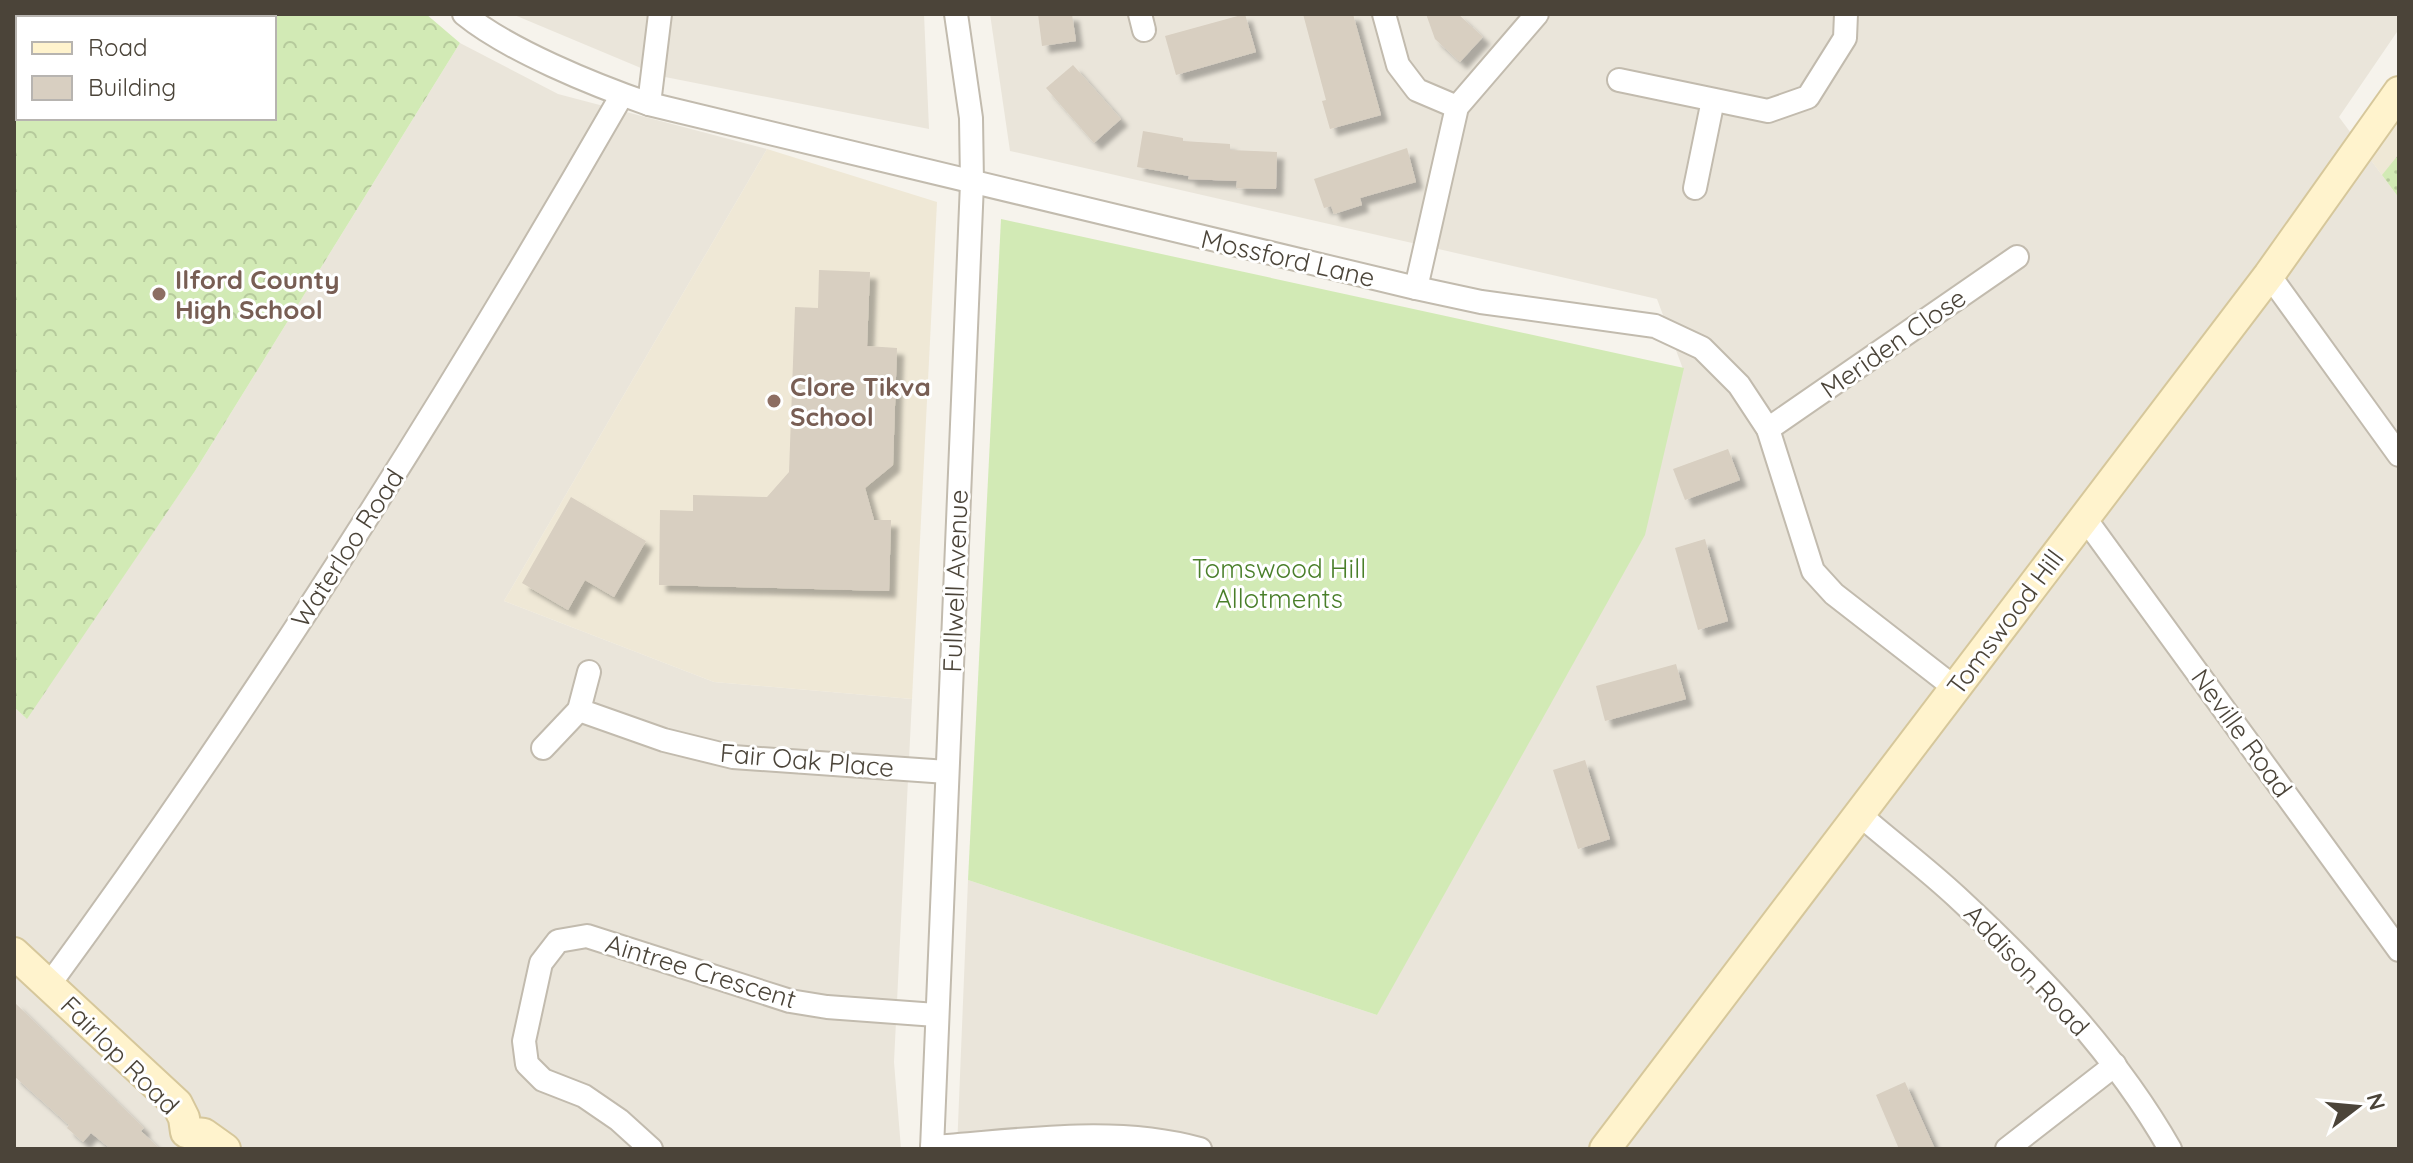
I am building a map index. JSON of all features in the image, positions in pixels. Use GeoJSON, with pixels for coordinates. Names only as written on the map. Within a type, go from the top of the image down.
{"type":"FeatureCollection","features":[{"type":"Feature","properties":{"kind":"street","name":"Mossford Lane"},"geometry":{"type":"LineString","coordinates":[[464,14],[512,45],[622,95],[649,104],[1416,288],[1481,302],[1655,326],[1702,348],[1739,385],[1768,429],[1813,571],[1834,594],[1955,688]]}},
{"type":"Feature","properties":{"kind":"street"},"geometry":{"type":"LineString","coordinates":[[649,104],[660,14]]}},
{"type":"Feature","properties":{"kind":"street","name":"Fullwell Avenue"},"geometry":{"type":"LineString","coordinates":[[932,1148],[972,183],[971,118],[956,14]]}},
{"type":"Feature","properties":{"kind":"street"},"geometry":{"type":"LineString","coordinates":[[1384,14],[1398,65],[1417,90],[1457,107]]}},
{"type":"Feature","properties":{"kind":"street"},"geometry":{"type":"LineString","coordinates":[[1416,288],[1457,107],[1537,14]]}},
{"type":"Feature","properties":{"kind":"street"},"geometry":{"type":"LineString","coordinates":[[1619,80],[1768,111],[1808,97],[1845,38],[1846,14]]}},
{"type":"Feature","properties":{"kind":"street","name":"Tomswood Hill"},"geometry":{"type":"LineString","coordinates":[[1605,1149],[2269,275],[2399,92]]}},
{"type":"Feature","properties":{"kind":"street","name":"Waterloo Road"},"geometry":{"type":"LineString","coordinates":[[49,985],[150,847],[408,453],[502,302],[622,95]]}},
{"type":"Feature","properties":{"kind":"street"},"geometry":{"type":"LineString","coordinates":[[1695,188],[1713,100]]}},
{"type":"Feature","properties":{"kind":"street","name":"Meriden Close"},"geometry":{"type":"LineString","coordinates":[[1768,429],[2017,257]]}},
{"type":"Feature","properties":{"kind":"street"},"geometry":{"type":"LineString","coordinates":[[2269,275],[2399,455]]}},
{"type":"Feature","properties":{"kind":"street","name":"Neville Road"},"geometry":{"type":"LineString","coordinates":[[2084,517],[2399,950]]}},
{"type":"Feature","properties":{"kind":"street"},"geometry":{"type":"LineString","coordinates":[[543,748],[579,710],[589,672]]}},
{"type":"Feature","properties":{"kind":"street","name":"Fair Oak Place"},"geometry":{"type":"LineString","coordinates":[[579,710],[664,740],[733,757],[947,772]]}},
{"type":"Feature","properties":{"kind":"street","name":"Addison Road"},"geometry":{"type":"LineString","coordinates":[[1859,814],[1956,896],[2024,962],[2115,1065],[2170,1149]]}},
{"type":"Feature","properties":{"kind":"street","name":"Aintree Crescent"},"geometry":{"type":"LineString","coordinates":[[651,1149],[619,1120],[584,1096],[543,1080],[527,1064],[524,1041],[541,963],[558,941],[587,936],[790,1001],[827,1007],[936,1015]]}},
{"type":"Feature","properties":{"kind":"street","name":"Fairlop Road"},"geometry":{"type":"LineString","coordinates":[[14,953],[177,1104],[184,1118],[181,1141],[204,1134],[225,1149]]}},
{"type":"Feature","properties":{"kind":"street"},"geometry":{"type":"LineString","coordinates":[[2007,1149],[2115,1065]]}},
{"type":"Feature","properties":{"kind":"street"},"geometry":{"type":"LineString","coordinates":[[932,1148],[1098,1135],[1173,1142],[1200,1149]]}},
{"type":"Feature","properties":{"kind":"shaded area"},"geometry":{"type":"Polygon","coordinates":[[[512,14],[924,14],[929,129],[660,76],[512,14]]]}},
{"type":"Feature","properties":{"kind":"shaded area"},"geometry":{"type":"Polygon","coordinates":[[[990,14],[2399,14],[2399,29],[2339,117],[2399,198],[2399,1149],[957,1149],[968,880],[1377,1015],[1683,369],[1657,299],[1010,151],[990,14]]]}},
{"type":"Feature","properties":{"kind":"shaded area"},"geometry":{"type":"Polygon","coordinates":[[[460,43],[558,94],[767,149],[504,601],[714,682],[912,699],[894,1062],[901,1149],[14,1149],[14,707],[26,718],[195,471],[460,43]]]}},
{"type":"Feature","properties":{"kind":"shaded area"},"geometry":{"type":"Polygon","coordinates":[[[2399,120],[2399,198],[2370,159],[2399,120]]]}},
{"type":"Feature","properties":{"kind":"shaded area","name":"Clore Tikva School"},"geometry":{"type":"Polygon","coordinates":[[[767,149],[937,202],[912,699],[714,682],[504,601],[767,149]]]}},
{"type":"Feature","properties":{"kind":"green space","name":"Ilford County High School"},"geometry":{"type":"Polygon","coordinates":[[[14,14],[426,14],[460,43],[195,471],[27,719],[14,707],[14,14]]]}},
{"type":"Feature","properties":{"kind":"green space"},"geometry":{"type":"Polygon","coordinates":[[[2399,154],[2399,198],[2382,175],[2399,154]]]}},
{"type":"Feature","properties":{"kind":"green space","name":"Tomswood Hill Allotments"},"geometry":{"type":"Polygon","coordinates":[[[1001,219],[1684,368],[1645,535],[1377,1015],[968,880],[1001,219]]]}},
{"type":"Feature","properties":{"kind":"building"},"geometry":{"type":"Polygon","coordinates":[[[1038,14],[1072,14],[1076,41],[1042,46],[1038,14]]]}},
{"type":"Feature","properties":{"kind":"building"},"geometry":{"type":"Polygon","coordinates":[[[1245,14],[1256,52],[1176,75],[1165,36],[1245,14]]]}},
{"type":"Feature","properties":{"kind":"building"},"geometry":{"type":"Polygon","coordinates":[[[1303,14],[1353,14],[1381,115],[1330,129],[1322,101],[1326,100],[1303,14]]]}},
{"type":"Feature","properties":{"kind":"building"},"geometry":{"type":"Polygon","coordinates":[[[1426,14],[1458,14],[1483,37],[1460,62],[1435,39],[1426,14]]]}},
{"type":"Feature","properties":{"kind":"building"},"geometry":{"type":"Polygon","coordinates":[[[1073,65],[1121,119],[1094,143],[1046,88],[1073,65]]]}},
{"type":"Feature","properties":{"kind":"building"},"geometry":{"type":"Polygon","coordinates":[[[1143,131],[1183,138],[1183,141],[1230,144],[1230,150],[1277,152],[1276,189],[1236,188],[1237,181],[1188,179],[1189,176],[1137,167],[1143,131]]]}},
{"type":"Feature","properties":{"kind":"building"},"geometry":{"type":"Polygon","coordinates":[[[1407,148],[1416,182],[1360,198],[1362,205],[1334,214],[1331,206],[1324,208],[1314,179],[1407,148]]]}},
{"type":"Feature","properties":{"kind":"building"},"geometry":{"type":"Polygon","coordinates":[[[819,270],[870,272],[867,346],[897,348],[893,465],[865,488],[874,520],[891,520],[889,591],[659,585],[660,510],[693,511],[693,495],[767,497],[789,472],[795,307],[818,308],[819,270]]]}},
{"type":"Feature","properties":{"kind":"building"},"geometry":{"type":"Polygon","coordinates":[[[1728,449],[1740,480],[1685,500],[1673,469],[1728,449]]]}},
{"type":"Feature","properties":{"kind":"building"},"geometry":{"type":"Polygon","coordinates":[[[571,497],[646,541],[614,597],[585,580],[568,610],[522,583],[571,497]]]}},
{"type":"Feature","properties":{"kind":"building"},"geometry":{"type":"Polygon","coordinates":[[[1705,539],[1728,621],[1698,630],[1675,548],[1705,539]]]}},
{"type":"Feature","properties":{"kind":"building"},"geometry":{"type":"Polygon","coordinates":[[[1676,664],[1686,699],[1605,721],[1596,686],[1676,664]]]}},
{"type":"Feature","properties":{"kind":"building"},"geometry":{"type":"Polygon","coordinates":[[[1585,760],[1610,839],[1578,849],[1553,770],[1585,760]]]}},
{"type":"Feature","properties":{"kind":"building"},"geometry":{"type":"Polygon","coordinates":[[[14,1002],[144,1128],[141,1131],[160,1149],[111,1149],[91,1133],[83,1142],[67,1128],[69,1125],[14,1076],[14,1002]]]}},
{"type":"Feature","properties":{"kind":"building"},"geometry":{"type":"Polygon","coordinates":[[[1905,1082],[1935,1149],[1899,1149],[1876,1095],[1905,1082]]]}},
{"type":"Feature","properties":{"kind":"place","name":"Ilford County High School"},"geometry":{"type":"Point","coordinates":[159,294]}},
{"type":"Feature","properties":{"kind":"place","name":"Clore Tikva School"},"geometry":{"type":"Point","coordinates":[774,401]}}]}
